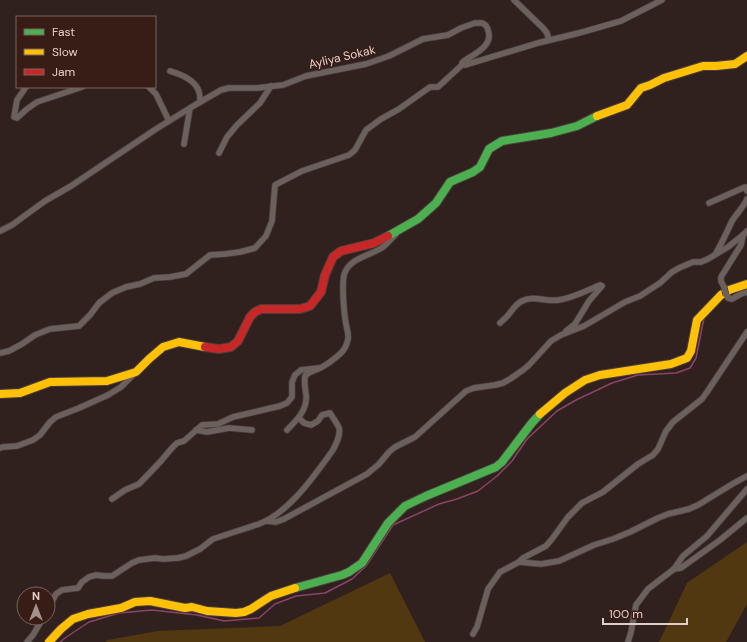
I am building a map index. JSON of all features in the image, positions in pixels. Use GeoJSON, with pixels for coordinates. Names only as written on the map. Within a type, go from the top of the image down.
{"type":"FeatureCollection","features":[{"type":"Feature","properties":{"kind":"street"},"geometry":{"type":"LineString","coordinates":[[514,0],[544,28],[550,40]]}},
{"type":"Feature","properties":{"kind":"street"},"geometry":{"type":"LineString","coordinates":[[0,353],[9,352],[35,335],[50,329],[79,326],[99,303],[112,293],[126,287],[140,284],[154,278],[186,274],[210,255],[240,252],[255,248],[266,236],[272,221],[275,184],[302,171],[349,155],[355,150],[366,130],[430,87],[438,87],[463,64],[465,65],[621,21],[662,0]]}},
{"type":"Feature","properties":{"kind":"street","name":"Ayliya Sokak"},"geometry":{"type":"LineString","coordinates":[[0,231],[12,225],[44,201],[72,186],[169,121],[216,93],[229,88],[283,85],[306,76],[372,63],[423,39],[451,34],[461,28],[475,23],[485,24],[490,34],[487,42],[482,49],[464,61],[462,63],[463,64]]}},
{"type":"Feature","properties":{"kind":"street"},"geometry":{"type":"LineString","coordinates":[[0,448],[17,446],[33,440],[40,435],[56,417],[108,395],[121,387],[149,359],[164,347],[179,342],[220,349],[231,347],[238,341],[250,317],[255,312],[261,309],[300,309],[310,306],[321,292],[325,275],[333,257],[341,251],[374,243],[418,219],[436,203],[450,182],[473,172],[480,167],[489,149],[502,141],[551,133],[577,126],[601,114],[626,105],[641,88],[664,78],[703,66],[735,64],[747,56]]}},
{"type":"Feature","properties":{"kind":"street"},"geometry":{"type":"LineString","coordinates":[[170,71],[182,75],[195,85],[199,92],[200,102]]}},
{"type":"Feature","properties":{"kind":"street"},"geometry":{"type":"LineString","coordinates":[[219,153],[227,137],[260,103],[271,86]]}},
{"type":"Feature","properties":{"kind":"street"},"geometry":{"type":"LineString","coordinates":[[25,88],[18,100],[14,117],[18,118],[37,102],[79,88]]}},
{"type":"Feature","properties":{"kind":"street"},"geometry":{"type":"LineString","coordinates":[[150,88],[156,94],[169,121]]}},
{"type":"Feature","properties":{"kind":"street"},"geometry":{"type":"LineString","coordinates":[[184,144],[190,108]]}},
{"type":"Feature","properties":{"kind":"street"},"geometry":{"type":"LineString","coordinates":[[709,203],[745,188],[747,191]]}},
{"type":"Feature","properties":{"kind":"street"},"geometry":{"type":"LineString","coordinates":[[715,255],[733,220],[747,199]]}},
{"type":"Feature","properties":{"kind":"street"},"geometry":{"type":"LineString","coordinates":[[287,430],[299,418],[306,403],[304,384],[305,376],[336,357],[347,345],[349,338],[346,323],[343,286],[346,271],[350,265],[357,260],[385,246],[399,230]]}},
{"type":"Feature","properties":{"kind":"street"},"geometry":{"type":"LineString","coordinates":[[561,335],[584,326],[632,298],[640,296],[679,268],[708,259],[745,233]]}},
{"type":"Feature","properties":{"kind":"street"},"geometry":{"type":"LineString","coordinates":[[745,233],[744,243],[722,277],[721,281],[728,298],[732,299],[747,292]]}},
{"type":"Feature","properties":{"kind":"street"},"geometry":{"type":"LineString","coordinates":[[49,642],[73,619],[88,614],[121,608],[135,602],[150,601],[185,608],[192,607],[207,611],[236,613],[244,612],[278,593],[335,578],[349,572],[362,563],[388,523],[405,506],[496,467],[502,462],[541,413],[565,393],[585,380],[600,375],[671,364],[687,358],[691,351],[697,320],[721,295],[729,290],[747,284]]}},
{"type":"Feature","properties":{"kind":"street"},"geometry":{"type":"LineString","coordinates":[[267,521],[276,522],[284,519],[367,474],[379,464],[389,452],[395,447],[415,437],[466,391],[474,388],[503,383],[513,377],[529,365],[551,341],[575,324],[589,301],[602,286],[600,285],[576,296],[565,299],[553,301],[534,298],[526,300],[518,303],[500,323]]}},
{"type":"Feature","properties":{"kind":"street"},"geometry":{"type":"LineString","coordinates":[[473,634],[477,627],[488,589],[500,572],[546,546],[568,517],[582,503],[603,492],[638,464],[653,456],[658,449],[666,431],[673,422],[702,399],[747,332]]}},
{"type":"Feature","properties":{"kind":"street"},"geometry":{"type":"LineString","coordinates":[[112,499],[125,490],[139,484],[177,443],[184,441],[202,425],[218,424],[233,417],[287,403],[292,397],[292,382],[295,375],[301,370],[319,368]]}},
{"type":"Feature","properties":{"kind":"street"},"geometry":{"type":"LineString","coordinates":[[0,394],[20,393],[50,382],[107,381],[136,372]]}},
{"type":"Feature","properties":{"kind":"street"},"geometry":{"type":"LineString","coordinates":[[56,594],[62,590],[78,588],[82,582],[89,577],[96,575],[112,576],[132,562],[154,558],[163,559],[186,556],[200,549],[213,539],[267,521],[302,491],[328,456],[336,444],[339,436],[340,429],[330,413],[322,415],[318,421],[311,425],[304,423],[299,418]]}},
{"type":"Feature","properties":{"kind":"street"},"geometry":{"type":"LineString","coordinates":[[196,430],[207,432],[229,428],[252,430]]}},
{"type":"Feature","properties":{"kind":"street"},"geometry":{"type":"LineString","coordinates":[[519,562],[540,564],[559,561],[594,545],[630,532],[668,514],[698,506],[747,476]]}},
{"type":"Feature","properties":{"kind":"street"},"geometry":{"type":"LineString","coordinates":[[628,642],[636,605],[648,589],[674,569],[683,556],[707,536],[747,489]]}},
{"type":"Feature","properties":{"kind":"street"},"geometry":{"type":"LineString","coordinates":[[674,569],[680,568],[692,560],[747,518]]}},
{"type":"Feature","properties":{"kind":"street"},"geometry":{"type":"LineString","coordinates":[[27,642],[37,626]]}},
{"type":"Feature","properties":{"kind":"shaded area"},"geometry":{"type":"Polygon","coordinates":[[[747,542],[747,604],[726,642],[659,642],[687,583],[747,542]]]}},
{"type":"Feature","properties":{"kind":"shaded area"},"geometry":{"type":"Polygon","coordinates":[[[390,573],[425,642],[105,642],[108,640],[158,631],[280,626],[390,573]]]}},
{"type":"Feature","properties":{"kind":"waterway"},"geometry":{"type":"LineString","coordinates":[[60,642],[89,622],[119,613],[152,610],[197,615],[224,621],[259,618],[275,604],[296,596],[325,593],[352,579],[366,566],[393,525],[439,504],[478,491],[497,476],[512,461],[527,439],[557,411],[612,383],[638,375],[676,373],[690,368],[696,358],[704,318]]}},
{"type":"Feature","properties":{"kind":"traffic: fast"},"geometry":{"type":"LineString","coordinates":[[388,236],[418,219],[436,203],[450,182],[473,172],[480,167],[489,149],[502,141],[551,133],[577,126],[597,116]]}},
{"type":"Feature","properties":{"kind":"traffic: fast"},"geometry":{"type":"LineString","coordinates":[[295,588],[342,575],[362,563],[388,523],[405,506],[496,467],[502,462],[540,414]]}},
{"type":"Feature","properties":{"kind":"traffic: slow"},"geometry":{"type":"LineString","coordinates":[[597,116],[627,105],[641,88],[664,78],[703,66],[735,64],[747,56]]}},
{"type":"Feature","properties":{"kind":"traffic: slow"},"geometry":{"type":"LineString","coordinates":[[540,414],[565,393],[585,380],[600,375],[671,364],[687,358],[691,351],[697,320],[721,295],[729,290],[747,284]]}},
{"type":"Feature","properties":{"kind":"traffic: slow"},"geometry":{"type":"LineString","coordinates":[[0,394],[20,393],[50,382],[107,381],[136,372],[163,347],[179,342],[205,347]]}},
{"type":"Feature","properties":{"kind":"traffic: slow"},"geometry":{"type":"LineString","coordinates":[[49,642],[73,619],[88,614],[121,608],[135,602],[150,601],[185,608],[192,607],[207,611],[236,613],[244,612],[271,596],[295,588]]}},
{"type":"Feature","properties":{"kind":"traffic: jam"},"geometry":{"type":"LineString","coordinates":[[205,347],[219,349],[231,347],[238,341],[250,317],[261,309],[300,309],[310,306],[321,292],[325,275],[333,257],[341,251],[374,243],[388,236]]}}]}
